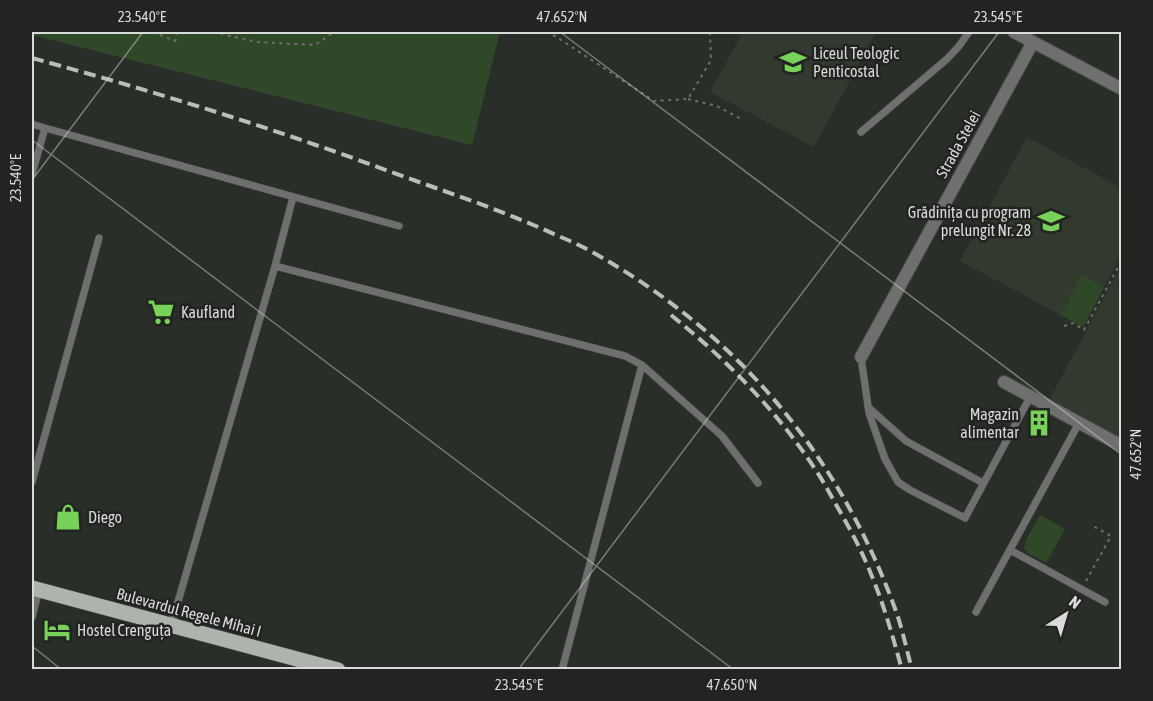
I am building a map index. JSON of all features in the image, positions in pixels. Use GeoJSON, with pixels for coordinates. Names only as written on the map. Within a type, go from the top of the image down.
{"type":"FeatureCollection","features":[{"type":"Feature","properties":{"kind":"main road","name":"Bulevardul Regele Mihai I"},"geometry":{"type":"LineString","coordinates":[[35,589],[338,669]]}},
{"type":"Feature","properties":{"kind":"street"},"geometry":{"type":"LineString","coordinates":[[1014,32],[1122,89]]}},
{"type":"Feature","properties":{"kind":"street","name":"Strada Stelei"},"geometry":{"type":"LineString","coordinates":[[861,357],[1033,42]]}},
{"type":"Feature","properties":{"kind":"street"},"geometry":{"type":"LineString","coordinates":[[1004,382],[1122,446]]}},
{"type":"Feature","properties":{"kind":"lane"},"geometry":{"type":"LineString","coordinates":[[861,132],[947,59],[969,32]]}},
{"type":"Feature","properties":{"kind":"lane"},"geometry":{"type":"LineString","coordinates":[[32,124],[399,226]]}},
{"type":"Feature","properties":{"kind":"lane"},"geometry":{"type":"LineString","coordinates":[[32,174],[45,128]]}},
{"type":"Feature","properties":{"kind":"lane"},"geometry":{"type":"LineString","coordinates":[[171,626],[293,197]]}},
{"type":"Feature","properties":{"kind":"lane"},"geometry":{"type":"LineString","coordinates":[[32,482],[99,238]]}},
{"type":"Feature","properties":{"kind":"lane"},"geometry":{"type":"LineString","coordinates":[[275,266],[625,356],[642,365],[722,436],[758,483]]}},
{"type":"Feature","properties":{"kind":"lane"},"geometry":{"type":"LineString","coordinates":[[861,357],[868,407],[885,459],[898,482],[965,518],[1030,397]]}},
{"type":"Feature","properties":{"kind":"lane"},"geometry":{"type":"LineString","coordinates":[[562,669],[642,365]]}},
{"type":"Feature","properties":{"kind":"lane"},"geometry":{"type":"LineString","coordinates":[[868,407],[906,441],[983,483]]}},
{"type":"Feature","properties":{"kind":"lane"},"geometry":{"type":"LineString","coordinates":[[976,612],[1079,423]]}},
{"type":"Feature","properties":{"kind":"lane"},"geometry":{"type":"LineString","coordinates":[[1010,550],[1105,602]]}},
{"type":"Feature","properties":{"kind":"lane"},"geometry":{"type":"LineString","coordinates":[[32,617],[35,589]]}},
{"type":"Feature","properties":{"kind":"path"},"geometry":{"type":"LineString","coordinates":[[153,32],[175,41],[177,32]]}},
{"type":"Feature","properties":{"kind":"path"},"geometry":{"type":"LineString","coordinates":[[213,32],[257,42],[315,45],[334,32]]}},
{"type":"Feature","properties":{"kind":"path"},"geometry":{"type":"LineString","coordinates":[[546,32],[654,101],[688,99],[717,106],[741,119]]}},
{"type":"Feature","properties":{"kind":"path"},"geometry":{"type":"LineString","coordinates":[[688,99],[711,60],[710,32]]}},
{"type":"Feature","properties":{"kind":"path"},"geometry":{"type":"LineString","coordinates":[[1064,326],[1073,323],[1084,330],[1122,260]]}},
{"type":"Feature","properties":{"kind":"path"},"geometry":{"type":"LineString","coordinates":[[1082,589],[1111,536],[1093,526]]}},
{"type":"Feature","properties":{"kind":"shaded area","name":"Liceul Teologic Penticostal"},"geometry":{"type":"Polygon","coordinates":[[[743,32],[876,32],[814,147],[710,92],[743,32]]]}},
{"type":"Feature","properties":{"kind":"shaded area","name":"Grădinița cu program prelungit Nr. 28"},"geometry":{"type":"Polygon","coordinates":[[[1027,137],[1121,188],[1121,255],[1083,327],[960,261],[1027,137]]]}},
{"type":"Feature","properties":{"kind":"shaded area"},"geometry":{"type":"Polygon","coordinates":[[[1121,266],[1121,438],[1050,399],[1121,266]]]}},
{"type":"Feature","properties":{"kind":"green space"},"geometry":{"type":"Polygon","coordinates":[[[32,32],[500,32],[472,145],[32,35],[32,32]]]}},
{"type":"Feature","properties":{"kind":"green space"},"geometry":{"type":"Polygon","coordinates":[[[1082,275],[1104,287],[1083,327],[1061,315],[1082,275]]]}},
{"type":"Feature","properties":{"kind":"green space"},"geometry":{"type":"Polygon","coordinates":[[[1040,515],[1065,529],[1046,563],[1024,549],[1025,542],[1040,515]]]}},
{"type":"Feature","properties":{"kind":"railway"},"geometry":{"type":"LineString","coordinates":[[32,58],[257,125],[515,217],[592,252],[645,284],[693,321],[738,361],[778,404],[814,452],[846,503],[874,557],[897,614],[912,670]]}},
{"type":"Feature","properties":{"kind":"railway"},"geometry":{"type":"LineString","coordinates":[[671,315],[712,350],[750,388],[786,428],[817,472],[867,565],[884,609],[902,670]]}},
{"type":"Feature","properties":{"kind":"place","name":"Liceul Teologic Penticostal"},"geometry":{"type":"Point","coordinates":[793,62]}},
{"type":"Feature","properties":{"kind":"place","name":"Grădinița cu program prelungit Nr. 28"},"geometry":{"type":"Point","coordinates":[1051,221]}},
{"type":"Feature","properties":{"kind":"place","name":"Kaufland"},"geometry":{"type":"Point","coordinates":[161,312]}},
{"type":"Feature","properties":{"kind":"place","name":"Magazin alimentar"},"geometry":{"type":"Point","coordinates":[1039,423]}},
{"type":"Feature","properties":{"kind":"place","name":"Diego"},"geometry":{"type":"Point","coordinates":[68,517]}},
{"type":"Feature","properties":{"kind":"place","name":"Hostel Crenguța"},"geometry":{"type":"Point","coordinates":[57,630]}}]}
